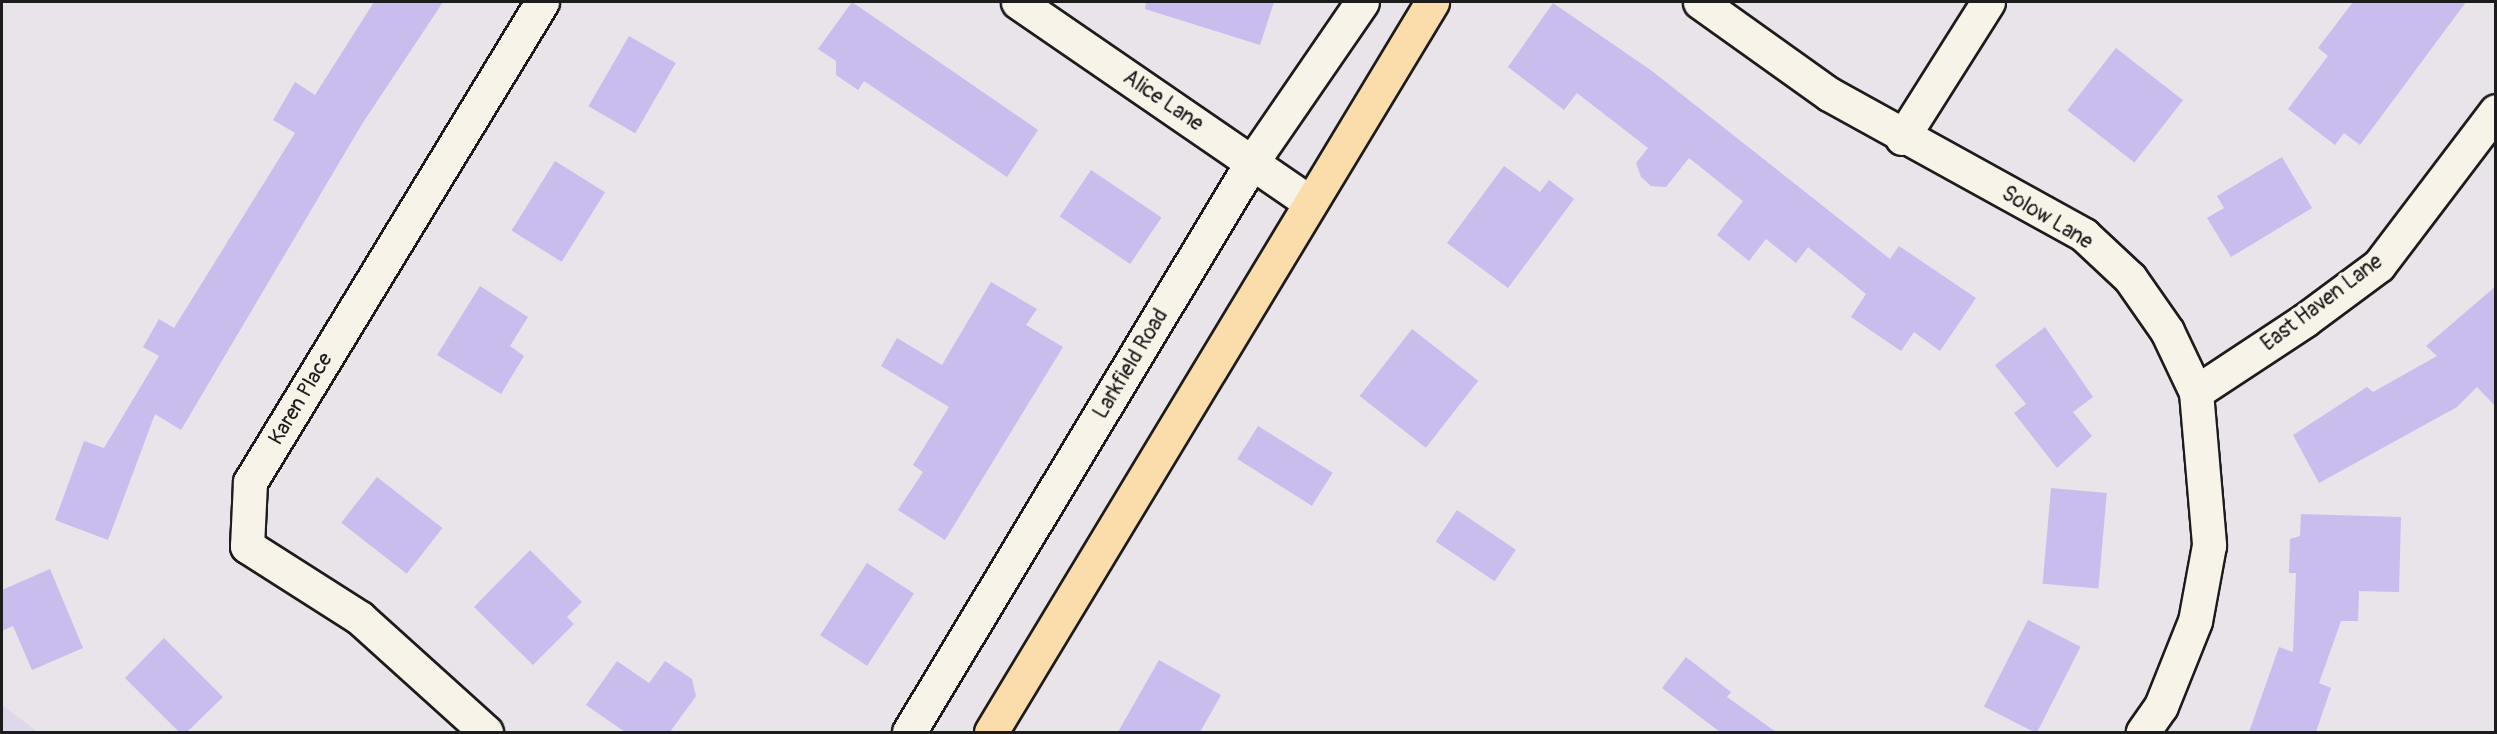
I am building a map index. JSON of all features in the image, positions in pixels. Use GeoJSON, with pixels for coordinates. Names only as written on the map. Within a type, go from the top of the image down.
{"type":"FeatureCollection","features":[{"type":"Feature","properties":{"kind":"main road"},"geometry":{"type":"LineString","coordinates":[[991,732],[1308,201],[1432,2]]}},
{"type":"Feature","properties":{"kind":"street","name":"Karen Place"},"geometry":{"type":"LineString","coordinates":[[486,732],[360,618],[248,546],[250,482],[542,2]]}},
{"type":"Feature","properties":{"kind":"street","name":"Alice Lane"},"geometry":{"type":"LineString","coordinates":[[1018,2],[1308,201]]}},
{"type":"Feature","properties":{"kind":"street","name":"Larkfield Road"},"geometry":{"type":"LineString","coordinates":[[909,732],[1252,162],[1362,2]]}},
{"type":"Feature","properties":{"kind":"street","name":"Solow Lane"},"geometry":{"type":"LineString","coordinates":[[1700,2],[1829,94],[1902,138],[2084,235],[2130,278],[2167,331],[2196,392],[2209,545],[2195,621],[2161,706],[2142,732]]}},
{"type":"Feature","properties":{"kind":"street"},"geometry":{"type":"LineString","coordinates":[[1902,138],[1988,2]]}},
{"type":"Feature","properties":{"kind":"street","name":"East Haven Lane"},"geometry":{"type":"LineString","coordinates":[[2196,392],[2305,320],[2379,265],[2496,111]]}},
{"type":"Feature","properties":{"kind":"shaded area"},"geometry":{"type":"Polygon","coordinates":[[[2,705],[38,732],[2,732],[2,705]]]}},
{"type":"Feature","properties":{"kind":"building"},"geometry":{"type":"Polygon","coordinates":[[[374,2],[443,2],[362,124],[181,430],[155,414],[108,540],[55,520],[84,441],[104,448],[159,356],[143,347],[159,319],[174,328],[295,133],[273,120],[295,82],[315,95],[374,2]]]}},
{"type":"Feature","properties":{"kind":"building"},"geometry":{"type":"Polygon","coordinates":[[[852,2],[1038,130],[1007,177],[864,81],[858,90],[836,75],[836,61],[818,49],[852,2]]]}},
{"type":"Feature","properties":{"kind":"building"},"geometry":{"type":"Polygon","coordinates":[[[1146,2],[1274,2],[1260,45],[1145,9],[1146,2]]]}},
{"type":"Feature","properties":{"kind":"building"},"geometry":{"type":"Polygon","coordinates":[[[2353,2],[2466,2],[2360,145],[2344,133],[2335,145],[2288,109],[2328,56],[2318,48],[2353,2]]]}},
{"type":"Feature","properties":{"kind":"building"},"geometry":{"type":"Polygon","coordinates":[[[1553,3],[1652,71],[1890,259],[1899,246],[1976,298],[1940,351],[1914,332],[1901,351],[1851,317],[1866,294],[1808,247],[1796,263],[1766,239],[1749,261],[1717,235],[1743,201],[1689,158],[1666,187],[1651,186],[1641,177],[1636,163],[1648,148],[1577,93],[1564,110],[1508,67],[1553,3]]]}},
{"type":"Feature","properties":{"kind":"building"},"geometry":{"type":"Polygon","coordinates":[[[629,36],[676,63],[635,133],[588,106],[629,36]]]}},
{"type":"Feature","properties":{"kind":"building"},"geometry":{"type":"Polygon","coordinates":[[[2116,48],[2183,100],[2134,163],[2067,110],[2116,48]]]}},
{"type":"Feature","properties":{"kind":"building"},"geometry":{"type":"Polygon","coordinates":[[[2282,157],[2312,208],[2231,257],[2207,218],[2224,208],[2217,196],[2282,157]]]}},
{"type":"Feature","properties":{"kind":"building"},"geometry":{"type":"Polygon","coordinates":[[[555,161],[605,192],[562,262],[512,231],[555,161]]]}},
{"type":"Feature","properties":{"kind":"building"},"geometry":{"type":"Polygon","coordinates":[[[1504,166],[1540,192],[1549,180],[1574,199],[1508,288],[1447,243],[1504,166]]]}},
{"type":"Feature","properties":{"kind":"building"},"geometry":{"type":"Polygon","coordinates":[[[1091,170],[1161,218],[1130,264],[1060,216],[1091,170]]]}},
{"type":"Feature","properties":{"kind":"building"},"geometry":{"type":"Polygon","coordinates":[[[991,282],[1037,309],[1026,325],[1063,347],[945,540],[898,510],[923,472],[913,465],[949,407],[881,366],[897,338],[942,365],[991,282]]]}},
{"type":"Feature","properties":{"kind":"building"},"geometry":{"type":"Polygon","coordinates":[[[480,286],[528,317],[510,346],[524,356],[501,394],[437,355],[480,286]]]}},
{"type":"Feature","properties":{"kind":"building"},"geometry":{"type":"Polygon","coordinates":[[[2496,286],[2496,407],[2477,387],[2457,407],[2319,483],[2293,435],[2367,387],[2373,392],[2437,356],[2426,346],[2496,286]]]}},
{"type":"Feature","properties":{"kind":"building"},"geometry":{"type":"Polygon","coordinates":[[[2045,327],[2093,397],[2073,412],[2092,436],[2057,468],[2014,413],[2026,404],[1995,365],[2045,327]]]}},
{"type":"Feature","properties":{"kind":"building"},"geometry":{"type":"Polygon","coordinates":[[[1412,329],[1478,381],[1426,448],[1360,396],[1412,329]]]}},
{"type":"Feature","properties":{"kind":"building"},"geometry":{"type":"Polygon","coordinates":[[[1258,426],[1333,473],[1312,506],[1237,459],[1258,426]]]}},
{"type":"Feature","properties":{"kind":"building"},"geometry":{"type":"Polygon","coordinates":[[[377,477],[442,528],[407,574],[341,523],[377,477]]]}},
{"type":"Feature","properties":{"kind":"building"},"geometry":{"type":"Polygon","coordinates":[[[2051,488],[2107,493],[2098,589],[2043,584],[2051,488]]]}},
{"type":"Feature","properties":{"kind":"building"},"geometry":{"type":"Polygon","coordinates":[[[1457,510],[1516,550],[1495,581],[1436,542],[1457,510]]]}},
{"type":"Feature","properties":{"kind":"building"},"geometry":{"type":"Polygon","coordinates":[[[2301,514],[2401,517],[2399,592],[2359,591],[2358,621],[2341,621],[2319,683],[2331,688],[2316,732],[2249,732],[2279,647],[2293,652],[2296,573],[2289,573],[2290,539],[2300,536],[2301,514]]]}},
{"type":"Feature","properties":{"kind":"building"},"geometry":{"type":"Polygon","coordinates":[[[530,550],[582,602],[567,617],[574,624],[533,665],[474,607],[530,550]]]}},
{"type":"Feature","properties":{"kind":"building"},"geometry":{"type":"Polygon","coordinates":[[[867,563],[914,593],[867,666],[820,635],[867,563]]]}},
{"type":"Feature","properties":{"kind":"building"},"geometry":{"type":"Polygon","coordinates":[[[50,569],[83,648],[32,670],[13,626],[2,631],[2,590],[50,569]]]}},
{"type":"Feature","properties":{"kind":"building"},"geometry":{"type":"Polygon","coordinates":[[[2028,620],[2081,647],[2037,732],[1984,706],[2028,620]]]}},
{"type":"Feature","properties":{"kind":"building"},"geometry":{"type":"Polygon","coordinates":[[[164,638],[223,697],[187,732],[179,732],[125,678],[164,638]]]}},
{"type":"Feature","properties":{"kind":"building"},"geometry":{"type":"Polygon","coordinates":[[[1686,657],[1731,692],[1727,697],[1776,732],[1720,732],[1662,688],[1686,657]]]}},
{"type":"Feature","properties":{"kind":"building"},"geometry":{"type":"Polygon","coordinates":[[[1159,660],[1221,695],[1200,732],[1118,732],[1159,660]]]}},
{"type":"Feature","properties":{"kind":"building"},"geometry":{"type":"Polygon","coordinates":[[[617,661],[649,683],[665,661],[692,679],[696,696],[670,732],[625,732],[586,705],[617,661]]]}}]}
